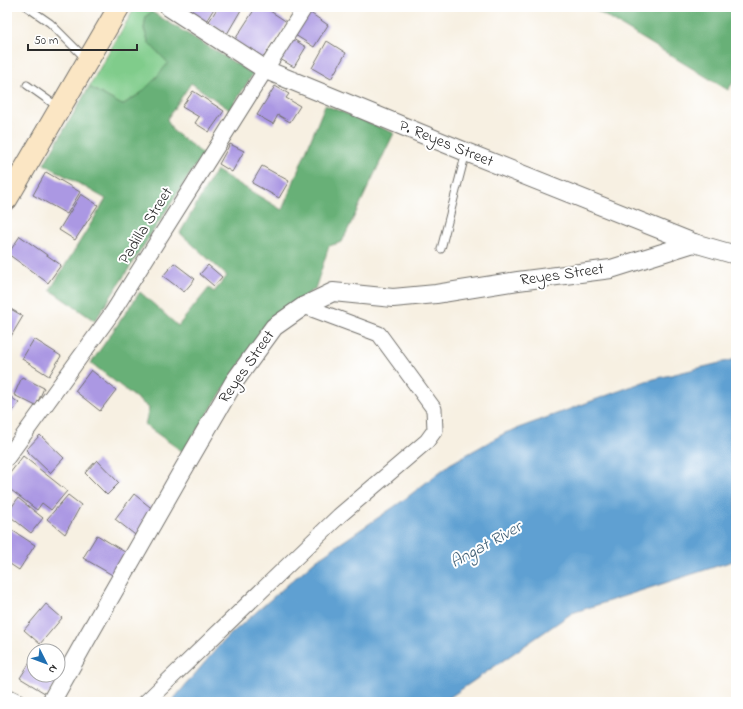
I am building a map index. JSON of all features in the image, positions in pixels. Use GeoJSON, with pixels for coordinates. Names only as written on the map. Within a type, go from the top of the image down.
{"type":"FeatureCollection","features":[{"type":"Feature","properties":{"kind":"main road"},"geometry":{"type":"LineString","coordinates":[[7,199],[118,7]]}},
{"type":"Feature","properties":{"kind":"street","name":"P. Reyes Street"},"geometry":{"type":"LineString","coordinates":[[168,7],[266,70],[694,243],[736,255]]}},
{"type":"Feature","properties":{"kind":"street","name":"Padilla Street"},"geometry":{"type":"LineString","coordinates":[[7,458],[112,313],[305,7]]}},
{"type":"Feature","properties":{"kind":"street","name":"Reyes Street"},"geometry":{"type":"LineString","coordinates":[[51,702],[234,382],[274,327],[304,306],[333,292],[393,298],[436,294],[518,281],[611,269],[694,243]]}},
{"type":"Feature","properties":{"kind":"street"},"geometry":{"type":"LineString","coordinates":[[146,702],[340,516],[427,441],[435,430],[434,409],[379,334],[304,306]]}},
{"type":"Feature","properties":{"kind":"street"},"geometry":{"type":"LineString","coordinates":[[7,696],[19,702]]}},
{"type":"Feature","properties":{"kind":"lane"},"geometry":{"type":"LineString","coordinates":[[27,7],[50,23],[87,61]]}},
{"type":"Feature","properties":{"kind":"lane"},"geometry":{"type":"LineString","coordinates":[[27,85],[60,108]]}},
{"type":"Feature","properties":{"kind":"lane"},"geometry":{"type":"LineString","coordinates":[[441,249],[466,152]]}},
{"type":"Feature","properties":{"kind":"green space"},"geometry":{"type":"Polygon","coordinates":[[[137,7],[143,7],[152,12],[146,16],[144,29],[149,43],[169,63],[141,93],[122,105],[89,87],[133,11],[137,7]]]}},
{"type":"Feature","properties":{"kind":"green space"},"geometry":{"type":"Polygon","coordinates":[[[736,7],[736,78],[728,90],[592,8],[736,7]]]}},
{"type":"Feature","properties":{"kind":"green space"},"geometry":{"type":"Polygon","coordinates":[[[152,12],[253,74],[230,110],[191,83],[167,119],[172,130],[203,154],[95,321],[50,290],[106,199],[44,164],[89,87],[122,105],[141,93],[168,63],[149,43],[144,29],[146,16],[152,12]]]}},
{"type":"Feature","properties":{"kind":"green space"},"geometry":{"type":"Polygon","coordinates":[[[325,105],[394,133],[342,242],[329,246],[315,289],[268,321],[183,452],[145,425],[149,408],[91,363],[140,292],[178,326],[209,288],[214,292],[227,276],[180,233],[216,170],[282,210],[325,105]]]}},
{"type":"Feature","properties":{"kind":"water","name":"Angat River"},"geometry":{"type":"Polygon","coordinates":[[[736,359],[736,560],[572,613],[443,702],[171,702],[224,640],[316,560],[401,502],[450,464],[505,433],[646,381],[736,359]]]}},
{"type":"Feature","properties":{"kind":"building"},"geometry":{"type":"Polygon","coordinates":[[[188,7],[215,7],[205,23],[186,12],[188,7]]]}},
{"type":"Feature","properties":{"kind":"building"},"geometry":{"type":"Polygon","coordinates":[[[218,7],[236,7],[241,10],[227,34],[208,23],[218,7]]]}},
{"type":"Feature","properties":{"kind":"building"},"geometry":{"type":"Polygon","coordinates":[[[256,7],[264,7],[287,22],[262,60],[234,41],[256,7]]]}},
{"type":"Feature","properties":{"kind":"building"},"geometry":{"type":"Polygon","coordinates":[[[309,12],[328,25],[314,47],[295,35],[309,12]]]}},
{"type":"Feature","properties":{"kind":"building"},"geometry":{"type":"Polygon","coordinates":[[[293,39],[306,47],[294,67],[280,59],[293,39]]]}},
{"type":"Feature","properties":{"kind":"building"},"geometry":{"type":"Polygon","coordinates":[[[327,41],[346,53],[331,79],[312,68],[327,41]]]}},
{"type":"Feature","properties":{"kind":"building"},"geometry":{"type":"Polygon","coordinates":[[[275,86],[289,94],[286,98],[300,106],[290,122],[278,115],[273,124],[257,115],[275,86]]]}},
{"type":"Feature","properties":{"kind":"building"},"geometry":{"type":"Polygon","coordinates":[[[193,91],[224,111],[209,132],[195,123],[199,117],[182,107],[193,91]]]}},
{"type":"Feature","properties":{"kind":"building"},"geometry":{"type":"Polygon","coordinates":[[[230,144],[244,151],[232,172],[219,164],[230,144]]]}},
{"type":"Feature","properties":{"kind":"building"},"geometry":{"type":"Polygon","coordinates":[[[262,166],[289,181],[279,198],[252,183],[262,166]]]}},
{"type":"Feature","properties":{"kind":"building"},"geometry":{"type":"Polygon","coordinates":[[[46,172],[80,192],[67,214],[33,195],[46,172]]]}},
{"type":"Feature","properties":{"kind":"building"},"geometry":{"type":"Polygon","coordinates":[[[81,194],[98,205],[75,240],[59,230],[81,194]]]}},
{"type":"Feature","properties":{"kind":"building"},"geometry":{"type":"Polygon","coordinates":[[[20,236],[61,265],[48,283],[8,254],[20,236]]]}},
{"type":"Feature","properties":{"kind":"building"},"geometry":{"type":"Polygon","coordinates":[[[174,263],[195,279],[184,292],[163,276],[174,263]]]}},
{"type":"Feature","properties":{"kind":"building"},"geometry":{"type":"Polygon","coordinates":[[[208,265],[222,277],[214,286],[200,274],[208,265]]]}},
{"type":"Feature","properties":{"kind":"building"},"geometry":{"type":"Polygon","coordinates":[[[7,307],[23,316],[7,343],[7,307]]]}},
{"type":"Feature","properties":{"kind":"building"},"geometry":{"type":"Polygon","coordinates":[[[34,339],[61,356],[49,376],[22,359],[34,339]]]}},
{"type":"Feature","properties":{"kind":"building"},"geometry":{"type":"Polygon","coordinates":[[[91,370],[116,390],[100,411],[75,391],[91,370]]]}},
{"type":"Feature","properties":{"kind":"building"},"geometry":{"type":"Polygon","coordinates":[[[22,377],[44,388],[36,406],[14,395],[22,377]]]}},
{"type":"Feature","properties":{"kind":"building"},"geometry":{"type":"Polygon","coordinates":[[[7,394],[19,403],[7,419],[7,394]]]}},
{"type":"Feature","properties":{"kind":"building"},"geometry":{"type":"Polygon","coordinates":[[[40,435],[64,458],[50,473],[26,450],[40,435]]]}},
{"type":"Feature","properties":{"kind":"building"},"geometry":{"type":"Polygon","coordinates":[[[23,456],[67,491],[51,510],[42,503],[37,510],[7,487],[7,477],[23,456]]]}},
{"type":"Feature","properties":{"kind":"building"},"geometry":{"type":"Polygon","coordinates":[[[97,460],[119,483],[107,495],[85,473],[97,460]]]}},
{"type":"Feature","properties":{"kind":"building"},"geometry":{"type":"Polygon","coordinates":[[[134,494],[155,511],[139,538],[115,519],[134,494]]]}},
{"type":"Feature","properties":{"kind":"building"},"geometry":{"type":"Polygon","coordinates":[[[68,495],[81,505],[65,534],[47,519],[68,495]]]}},
{"type":"Feature","properties":{"kind":"building"},"geometry":{"type":"Polygon","coordinates":[[[18,498],[43,518],[31,533],[7,514],[18,498]]]}},
{"type":"Feature","properties":{"kind":"building"},"geometry":{"type":"Polygon","coordinates":[[[7,527],[35,545],[19,570],[7,562],[7,527]]]}},
{"type":"Feature","properties":{"kind":"building"},"geometry":{"type":"Polygon","coordinates":[[[97,535],[128,554],[114,576],[83,558],[97,535]]]}},
{"type":"Feature","properties":{"kind":"building"},"geometry":{"type":"Polygon","coordinates":[[[46,604],[62,618],[41,643],[39,643],[24,630],[46,604]]]}},
{"type":"Feature","properties":{"kind":"building"},"geometry":{"type":"Polygon","coordinates":[[[26,669],[26,682],[20,678],[26,669]]]}},
{"type":"Feature","properties":{"kind":"building"},"geometry":{"type":"Polygon","coordinates":[[[28,683],[55,683],[48,695],[28,683]]]}}]}
